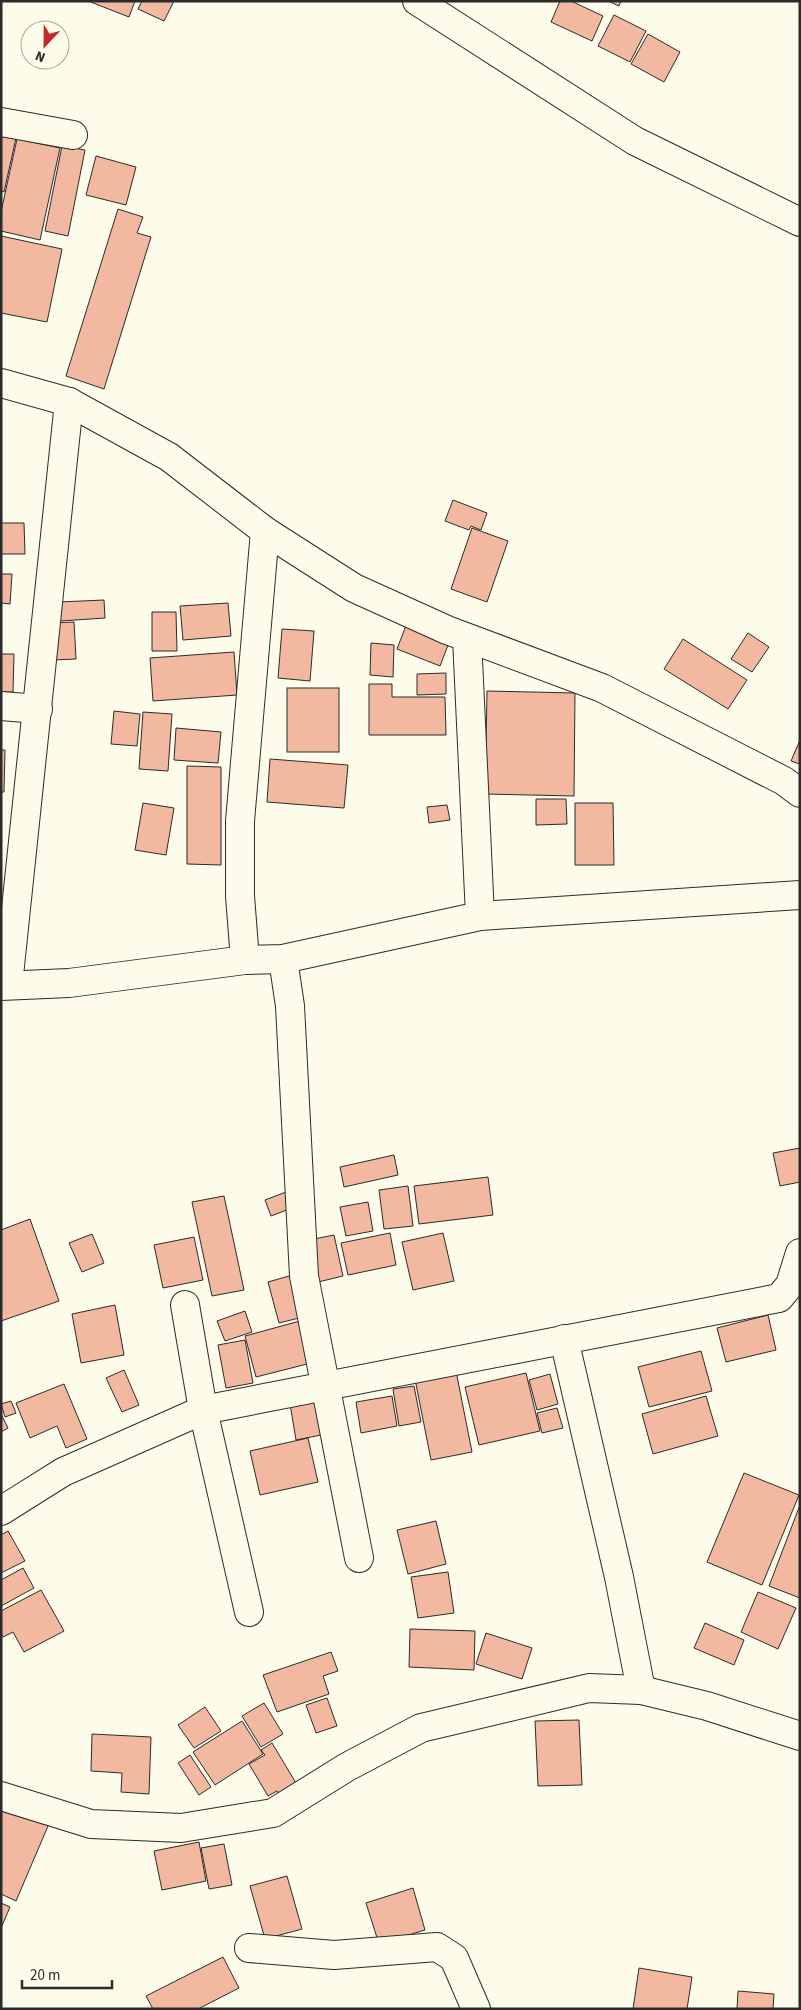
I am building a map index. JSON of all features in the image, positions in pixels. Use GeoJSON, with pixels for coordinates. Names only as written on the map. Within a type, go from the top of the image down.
{"type":"FeatureCollection","features":[{"type":"Feature","properties":{"kind":"street"},"geometry":{"type":"LineString","coordinates":[[417,1],[635,141],[800,222]]}},
{"type":"Feature","properties":{"kind":"street"},"geometry":{"type":"LineString","coordinates":[[1,122],[72,135]]}},
{"type":"Feature","properties":{"kind":"street"},"geometry":{"type":"LineString","coordinates":[[1,383],[69,402],[169,457],[265,531],[354,588],[467,638],[602,688],[784,781],[800,793]]}},
{"type":"Feature","properties":{"kind":"street"},"geometry":{"type":"LineString","coordinates":[[69,402],[38,709],[5,985],[69,983],[245,960],[283,959],[480,916],[800,895]]}},
{"type":"Feature","properties":{"kind":"street"},"geometry":{"type":"LineString","coordinates":[[245,960],[240,896],[240,821],[265,531]]}},
{"type":"Feature","properties":{"kind":"street"},"geometry":{"type":"LineString","coordinates":[[467,638],[480,916]]}},
{"type":"Feature","properties":{"kind":"street"},"geometry":{"type":"LineString","coordinates":[[1,706],[38,709]]}},
{"type":"Feature","properties":{"kind":"street"},"geometry":{"type":"LineString","coordinates":[[283,959],[290,1006],[304,1276],[359,1558]]}},
{"type":"Feature","properties":{"kind":"street"},"geometry":{"type":"LineString","coordinates":[[1,1511],[63,1472],[203,1410],[779,1298],[790,1285],[800,1253]]}},
{"type":"Feature","properties":{"kind":"street"},"geometry":{"type":"LineString","coordinates":[[185,1305],[203,1410],[249,1612]]}},
{"type":"Feature","properties":{"kind":"street"},"geometry":{"type":"LineString","coordinates":[[564,1339],[619,1577],[641,1690]]}},
{"type":"Feature","properties":{"kind":"street"},"geometry":{"type":"LineString","coordinates":[[1,1796],[91,1824],[181,1828],[273,1813],[347,1767],[421,1728],[589,1688],[641,1690],[706,1706],[800,1736]]}},
{"type":"Feature","properties":{"kind":"street"},"geometry":{"type":"LineString","coordinates":[[249,1948],[334,1955],[437,1947],[454,1958],[476,2009]]}},
{"type":"Feature","properties":{"kind":"building"},"geometry":{"type":"Polygon","coordinates":[[[88,1],[135,1],[129,17],[88,1]]]}},
{"type":"Feature","properties":{"kind":"building"},"geometry":{"type":"Polygon","coordinates":[[[142,1],[174,1],[164,21],[138,9],[142,1]]]}},
{"type":"Feature","properties":{"kind":"building"},"geometry":{"type":"Polygon","coordinates":[[[560,1],[571,1],[603,16],[592,41],[551,22],[560,1]]]}},
{"type":"Feature","properties":{"kind":"building"},"geometry":{"type":"Polygon","coordinates":[[[608,1],[621,1],[619,6],[608,1]]]}},
{"type":"Feature","properties":{"kind":"building"},"geometry":{"type":"Polygon","coordinates":[[[614,15],[646,31],[630,62],[598,46],[614,15]]]}},
{"type":"Feature","properties":{"kind":"building"},"geometry":{"type":"Polygon","coordinates":[[[648,34],[680,52],[664,82],[631,64],[648,34]]]}},
{"type":"Feature","properties":{"kind":"building"},"geometry":{"type":"Polygon","coordinates":[[[1,135],[16,138],[4,192],[1,191],[1,135]]]}},
{"type":"Feature","properties":{"kind":"building"},"geometry":{"type":"Polygon","coordinates":[[[17,139],[60,148],[40,240],[1,231],[1,212],[17,139]]]}},
{"type":"Feature","properties":{"kind":"building"},"geometry":{"type":"Polygon","coordinates":[[[62,146],[85,150],[68,236],[45,231],[62,146]]]}},
{"type":"Feature","properties":{"kind":"building"},"geometry":{"type":"Polygon","coordinates":[[[96,156],[136,167],[126,205],[86,195],[96,156]]]}},
{"type":"Feature","properties":{"kind":"building"},"geometry":{"type":"Polygon","coordinates":[[[118,209],[143,217],[137,233],[151,237],[104,389],[66,376],[118,209]]]}},
{"type":"Feature","properties":{"kind":"building"},"geometry":{"type":"Polygon","coordinates":[[[1,236],[62,249],[47,322],[1,313],[1,236]]]}},
{"type":"Feature","properties":{"kind":"building"},"geometry":{"type":"Polygon","coordinates":[[[453,500],[487,513],[481,530],[471,526],[469,530],[445,521],[453,500]]]}},
{"type":"Feature","properties":{"kind":"building"},"geometry":{"type":"Polygon","coordinates":[[[1,523],[24,523],[25,554],[1,554],[1,523]]]}},
{"type":"Feature","properties":{"kind":"building"},"geometry":{"type":"Polygon","coordinates":[[[472,528],[508,541],[487,602],[451,589],[472,528]]]}},
{"type":"Feature","properties":{"kind":"building"},"geometry":{"type":"Polygon","coordinates":[[[1,574],[12,574],[10,604],[1,603],[1,574]]]}},
{"type":"Feature","properties":{"kind":"building"},"geometry":{"type":"Polygon","coordinates":[[[104,600],[105,618],[60,621],[59,602],[104,600]]]}},
{"type":"Feature","properties":{"kind":"building"},"geometry":{"type":"Polygon","coordinates":[[[228,603],[231,636],[183,640],[180,606],[228,603]]]}},
{"type":"Feature","properties":{"kind":"building"},"geometry":{"type":"Polygon","coordinates":[[[152,612],[176,612],[177,651],[152,651],[152,612]]]}},
{"type":"Feature","properties":{"kind":"building"},"geometry":{"type":"Polygon","coordinates":[[[74,622],[76,659],[53,660],[51,623],[74,622]]]}},
{"type":"Feature","properties":{"kind":"building"},"geometry":{"type":"Polygon","coordinates":[[[407,623],[450,640],[440,666],[397,649],[407,623]]]}},
{"type":"Feature","properties":{"kind":"building"},"geometry":{"type":"Polygon","coordinates":[[[282,629],[314,631],[310,681],[278,678],[282,629]]]}},
{"type":"Feature","properties":{"kind":"building"},"geometry":{"type":"Polygon","coordinates":[[[748,633],[769,647],[752,672],[731,659],[748,633]]]}},
{"type":"Feature","properties":{"kind":"building"},"geometry":{"type":"Polygon","coordinates":[[[683,639],[747,680],[728,709],[664,669],[683,639]]]}},
{"type":"Feature","properties":{"kind":"building"},"geometry":{"type":"Polygon","coordinates":[[[371,643],[394,645],[393,677],[370,675],[371,643]]]}},
{"type":"Feature","properties":{"kind":"building"},"geometry":{"type":"Polygon","coordinates":[[[234,652],[237,695],[153,701],[150,658],[234,652]]]}},
{"type":"Feature","properties":{"kind":"building"},"geometry":{"type":"Polygon","coordinates":[[[1,654],[14,654],[13,692],[1,692],[1,654]]]}},
{"type":"Feature","properties":{"kind":"building"},"geometry":{"type":"Polygon","coordinates":[[[446,673],[446,694],[417,695],[417,674],[446,673]]]}},
{"type":"Feature","properties":{"kind":"building"},"geometry":{"type":"Polygon","coordinates":[[[369,684],[392,684],[392,697],[445,697],[446,735],[369,735],[369,684]]]}},
{"type":"Feature","properties":{"kind":"building"},"geometry":{"type":"Polygon","coordinates":[[[287,688],[339,688],[339,752],[287,752],[287,688]]]}},
{"type":"Feature","properties":{"kind":"building"},"geometry":{"type":"Polygon","coordinates":[[[487,691],[575,693],[574,796],[485,794],[487,691]]]}},
{"type":"Feature","properties":{"kind":"building"},"geometry":{"type":"Polygon","coordinates":[[[114,711],[140,714],[137,746],[111,744],[114,711]]]}},
{"type":"Feature","properties":{"kind":"building"},"geometry":{"type":"Polygon","coordinates":[[[143,712],[172,714],[168,771],[139,769],[143,712]]]}},
{"type":"Feature","properties":{"kind":"building"},"geometry":{"type":"Polygon","coordinates":[[[176,728],[221,732],[218,763],[174,760],[176,728]]]}},
{"type":"Feature","properties":{"kind":"building"},"geometry":{"type":"Polygon","coordinates":[[[800,740],[800,764],[791,761],[800,740]]]}},
{"type":"Feature","properties":{"kind":"building"},"geometry":{"type":"Polygon","coordinates":[[[1,750],[5,750],[4,792],[1,792],[1,750]]]}},
{"type":"Feature","properties":{"kind":"building"},"geometry":{"type":"Polygon","coordinates":[[[270,759],[348,765],[344,808],[267,802],[270,759]]]}},
{"type":"Feature","properties":{"kind":"building"},"geometry":{"type":"Polygon","coordinates":[[[187,766],[221,767],[221,865],[187,864],[187,766]]]}},
{"type":"Feature","properties":{"kind":"building"},"geometry":{"type":"Polygon","coordinates":[[[536,799],[566,799],[567,824],[536,825],[536,799]]]}},
{"type":"Feature","properties":{"kind":"building"},"geometry":{"type":"Polygon","coordinates":[[[143,803],[174,808],[166,855],[135,850],[143,803]]]}},
{"type":"Feature","properties":{"kind":"building"},"geometry":{"type":"Polygon","coordinates":[[[575,803],[613,803],[614,865],[575,865],[575,803]]]}},
{"type":"Feature","properties":{"kind":"building"},"geometry":{"type":"Polygon","coordinates":[[[447,805],[450,820],[429,823],[427,807],[447,805]]]}},
{"type":"Feature","properties":{"kind":"building"},"geometry":{"type":"Polygon","coordinates":[[[800,1148],[800,1182],[780,1186],[773,1153],[800,1148]]]}},
{"type":"Feature","properties":{"kind":"building"},"geometry":{"type":"Polygon","coordinates":[[[394,1155],[398,1175],[344,1187],[340,1167],[394,1155]]]}},
{"type":"Feature","properties":{"kind":"building"},"geometry":{"type":"Polygon","coordinates":[[[488,1177],[493,1215],[419,1224],[414,1186],[488,1177]]]}},
{"type":"Feature","properties":{"kind":"building"},"geometry":{"type":"Polygon","coordinates":[[[408,1186],[413,1226],[384,1229],[379,1190],[408,1186]]]}},
{"type":"Feature","properties":{"kind":"building"},"geometry":{"type":"Polygon","coordinates":[[[286,1192],[292,1208],[271,1216],[265,1200],[286,1192]]]}},
{"type":"Feature","properties":{"kind":"building"},"geometry":{"type":"Polygon","coordinates":[[[224,1196],[244,1290],[212,1296],[192,1202],[224,1196]]]}},
{"type":"Feature","properties":{"kind":"building"},"geometry":{"type":"Polygon","coordinates":[[[368,1202],[373,1231],[346,1236],[340,1207],[368,1202]]]}},
{"type":"Feature","properties":{"kind":"building"},"geometry":{"type":"Polygon","coordinates":[[[30,1219],[59,1301],[1,1321],[1,1230],[30,1219]]]}},
{"type":"Feature","properties":{"kind":"building"},"geometry":{"type":"Polygon","coordinates":[[[390,1233],[396,1265],[348,1275],[341,1243],[390,1233]]]}},
{"type":"Feature","properties":{"kind":"building"},"geometry":{"type":"Polygon","coordinates":[[[443,1233],[454,1281],[413,1290],[402,1242],[443,1233]]]}},
{"type":"Feature","properties":{"kind":"building"},"geometry":{"type":"Polygon","coordinates":[[[92,1234],[104,1263],[82,1272],[69,1243],[92,1234]]]}},
{"type":"Feature","properties":{"kind":"building"},"geometry":{"type":"Polygon","coordinates":[[[334,1235],[343,1276],[314,1283],[304,1241],[334,1235]]]}},
{"type":"Feature","properties":{"kind":"building"},"geometry":{"type":"Polygon","coordinates":[[[194,1237],[203,1280],[163,1288],[154,1245],[194,1237]]]}},
{"type":"Feature","properties":{"kind":"building"},"geometry":{"type":"Polygon","coordinates":[[[296,1274],[307,1316],[279,1323],[268,1282],[296,1274]]]}},
{"type":"Feature","properties":{"kind":"building"},"geometry":{"type":"Polygon","coordinates":[[[115,1305],[124,1355],[81,1363],[72,1314],[115,1305]]]}},
{"type":"Feature","properties":{"kind":"building"},"geometry":{"type":"Polygon","coordinates":[[[245,1311],[252,1332],[225,1341],[217,1321],[245,1311]]]}},
{"type":"Feature","properties":{"kind":"building"},"geometry":{"type":"Polygon","coordinates":[[[768,1315],[776,1350],[726,1362],[717,1328],[768,1315]]]}},
{"type":"Feature","properties":{"kind":"building"},"geometry":{"type":"Polygon","coordinates":[[[300,1321],[311,1363],[256,1377],[245,1336],[300,1321]]]}},
{"type":"Feature","properties":{"kind":"building"},"geometry":{"type":"Polygon","coordinates":[[[245,1340],[253,1383],[226,1388],[218,1345],[245,1340]]]}},
{"type":"Feature","properties":{"kind":"building"},"geometry":{"type":"Polygon","coordinates":[[[701,1351],[712,1391],[649,1407],[638,1367],[701,1351]]]}},
{"type":"Feature","properties":{"kind":"building"},"geometry":{"type":"Polygon","coordinates":[[[124,1370],[139,1405],[122,1412],[106,1378],[124,1370]]]}},
{"type":"Feature","properties":{"kind":"building"},"geometry":{"type":"Polygon","coordinates":[[[456,1371],[472,1452],[431,1460],[415,1379],[456,1371]]]}},
{"type":"Feature","properties":{"kind":"building"},"geometry":{"type":"Polygon","coordinates":[[[526,1373],[540,1431],[479,1445],[465,1387],[526,1373]]]}},
{"type":"Feature","properties":{"kind":"building"},"geometry":{"type":"Polygon","coordinates":[[[550,1374],[558,1404],[537,1410],[529,1380],[550,1374]]]}},
{"type":"Feature","properties":{"kind":"building"},"geometry":{"type":"Polygon","coordinates":[[[64,1384],[87,1439],[66,1448],[57,1426],[30,1438],[16,1403],[64,1384]]]}},
{"type":"Feature","properties":{"kind":"building"},"geometry":{"type":"Polygon","coordinates":[[[414,1386],[421,1422],[399,1426],[393,1389],[414,1386]]]}},
{"type":"Feature","properties":{"kind":"building"},"geometry":{"type":"Polygon","coordinates":[[[392,1396],[397,1426],[361,1433],[356,1402],[392,1396]]]}},
{"type":"Feature","properties":{"kind":"building"},"geometry":{"type":"Polygon","coordinates":[[[706,1396],[718,1436],[653,1454],[642,1414],[706,1396]]]}},
{"type":"Feature","properties":{"kind":"building"},"geometry":{"type":"Polygon","coordinates":[[[324,1398],[331,1433],[296,1440],[290,1404],[324,1398]]]}},
{"type":"Feature","properties":{"kind":"building"},"geometry":{"type":"Polygon","coordinates":[[[11,1401],[16,1413],[5,1417],[1,1404],[11,1401]]]}},
{"type":"Feature","properties":{"kind":"building"},"geometry":{"type":"Polygon","coordinates":[[[557,1408],[563,1428],[542,1433],[537,1413],[557,1408]]]}},
{"type":"Feature","properties":{"kind":"building"},"geometry":{"type":"Polygon","coordinates":[[[1,1414],[8,1428],[1,1432],[1,1414]]]}},
{"type":"Feature","properties":{"kind":"building"},"geometry":{"type":"Polygon","coordinates":[[[308,1438],[318,1482],[260,1495],[250,1451],[308,1438]]]}},
{"type":"Feature","properties":{"kind":"building"},"geometry":{"type":"Polygon","coordinates":[[[744,1473],[799,1495],[762,1585],[707,1562],[744,1473]]]}},
{"type":"Feature","properties":{"kind":"building"},"geometry":{"type":"Polygon","coordinates":[[[800,1505],[800,1598],[769,1586],[800,1505]]]}},
{"type":"Feature","properties":{"kind":"building"},"geometry":{"type":"Polygon","coordinates":[[[436,1521],[446,1564],[408,1574],[397,1530],[436,1521]]]}},
{"type":"Feature","properties":{"kind":"building"},"geometry":{"type":"Polygon","coordinates":[[[8,1531],[25,1561],[1,1573],[1,1535],[8,1531]]]}},
{"type":"Feature","properties":{"kind":"building"},"geometry":{"type":"Polygon","coordinates":[[[23,1568],[34,1588],[1,1606],[1,1580],[23,1568]]]}},
{"type":"Feature","properties":{"kind":"building"},"geometry":{"type":"Polygon","coordinates":[[[448,1572],[454,1613],[418,1618],[411,1577],[448,1572]]]}},
{"type":"Feature","properties":{"kind":"building"},"geometry":{"type":"Polygon","coordinates":[[[41,1590],[64,1631],[24,1652],[13,1632],[3,1637],[1,1633],[1,1611],[41,1590]]]}},
{"type":"Feature","properties":{"kind":"building"},"geometry":{"type":"Polygon","coordinates":[[[758,1592],[796,1608],[778,1649],[741,1632],[758,1592]]]}},
{"type":"Feature","properties":{"kind":"building"},"geometry":{"type":"Polygon","coordinates":[[[705,1623],[744,1640],[734,1665],[694,1648],[705,1623]]]}},
{"type":"Feature","properties":{"kind":"building"},"geometry":{"type":"Polygon","coordinates":[[[410,1629],[475,1631],[474,1670],[409,1667],[410,1629]]]}},
{"type":"Feature","properties":{"kind":"building"},"geometry":{"type":"Polygon","coordinates":[[[486,1633],[532,1648],[522,1679],[476,1664],[486,1633]]]}},
{"type":"Feature","properties":{"kind":"building"},"geometry":{"type":"Polygon","coordinates":[[[331,1652],[338,1671],[323,1676],[329,1694],[277,1712],[263,1675],[331,1652]]]}},
{"type":"Feature","properties":{"kind":"building"},"geometry":{"type":"Polygon","coordinates":[[[327,1698],[337,1726],[316,1733],[306,1705],[327,1698]]]}},
{"type":"Feature","properties":{"kind":"building"},"geometry":{"type":"Polygon","coordinates":[[[264,1703],[283,1734],[261,1747],[242,1716],[264,1703]]]}},
{"type":"Feature","properties":{"kind":"building"},"geometry":{"type":"Polygon","coordinates":[[[205,1707],[221,1731],[194,1748],[178,1725],[205,1707]]]}},
{"type":"Feature","properties":{"kind":"building"},"geometry":{"type":"Polygon","coordinates":[[[579,1720],[582,1785],[538,1786],[535,1721],[579,1720]]]}},
{"type":"Feature","properties":{"kind":"building"},"geometry":{"type":"Polygon","coordinates":[[[242,1721],[263,1754],[215,1785],[193,1752],[242,1721]]]}},
{"type":"Feature","properties":{"kind":"building"},"geometry":{"type":"Polygon","coordinates":[[[92,1734],[151,1737],[149,1794],[121,1792],[122,1773],[91,1771],[92,1734]]]}},
{"type":"Feature","properties":{"kind":"building"},"geometry":{"type":"Polygon","coordinates":[[[272,1743],[296,1783],[282,1800],[277,1791],[268,1796],[249,1764],[265,1755],[261,1750],[272,1743]]]}},
{"type":"Feature","properties":{"kind":"building"},"geometry":{"type":"Polygon","coordinates":[[[190,1755],[211,1787],[199,1795],[178,1763],[190,1755]]]}},
{"type":"Feature","properties":{"kind":"building"},"geometry":{"type":"Polygon","coordinates":[[[1,1799],[51,1819],[16,1901],[1,1894],[1,1799]]]}},
{"type":"Feature","properties":{"kind":"building"},"geometry":{"type":"Polygon","coordinates":[[[199,1842],[206,1881],[162,1890],[154,1851],[199,1842]]]}},
{"type":"Feature","properties":{"kind":"building"},"geometry":{"type":"Polygon","coordinates":[[[224,1844],[232,1885],[209,1889],[201,1848],[224,1844]]]}},
{"type":"Feature","properties":{"kind":"building"},"geometry":{"type":"Polygon","coordinates":[[[287,1876],[302,1929],[265,1939],[250,1886],[287,1876]]]}},
{"type":"Feature","properties":{"kind":"building"},"geometry":{"type":"Polygon","coordinates":[[[413,1888],[425,1930],[379,1944],[366,1903],[413,1888]]]}},
{"type":"Feature","properties":{"kind":"building"},"geometry":{"type":"Polygon","coordinates":[[[1,1903],[10,1907],[1,1928],[1,1903]]]}},
{"type":"Feature","properties":{"kind":"building"},"geometry":{"type":"Polygon","coordinates":[[[223,1957],[239,1988],[198,2009],[153,2009],[146,1996],[223,1957]]]}},
{"type":"Feature","properties":{"kind":"building"},"geometry":{"type":"Polygon","coordinates":[[[639,1968],[692,1977],[687,2009],[633,2009],[639,1968]]]}},
{"type":"Feature","properties":{"kind":"building"},"geometry":{"type":"Polygon","coordinates":[[[738,1991],[774,1994],[773,2009],[737,2009],[738,1991]]]}}]}
